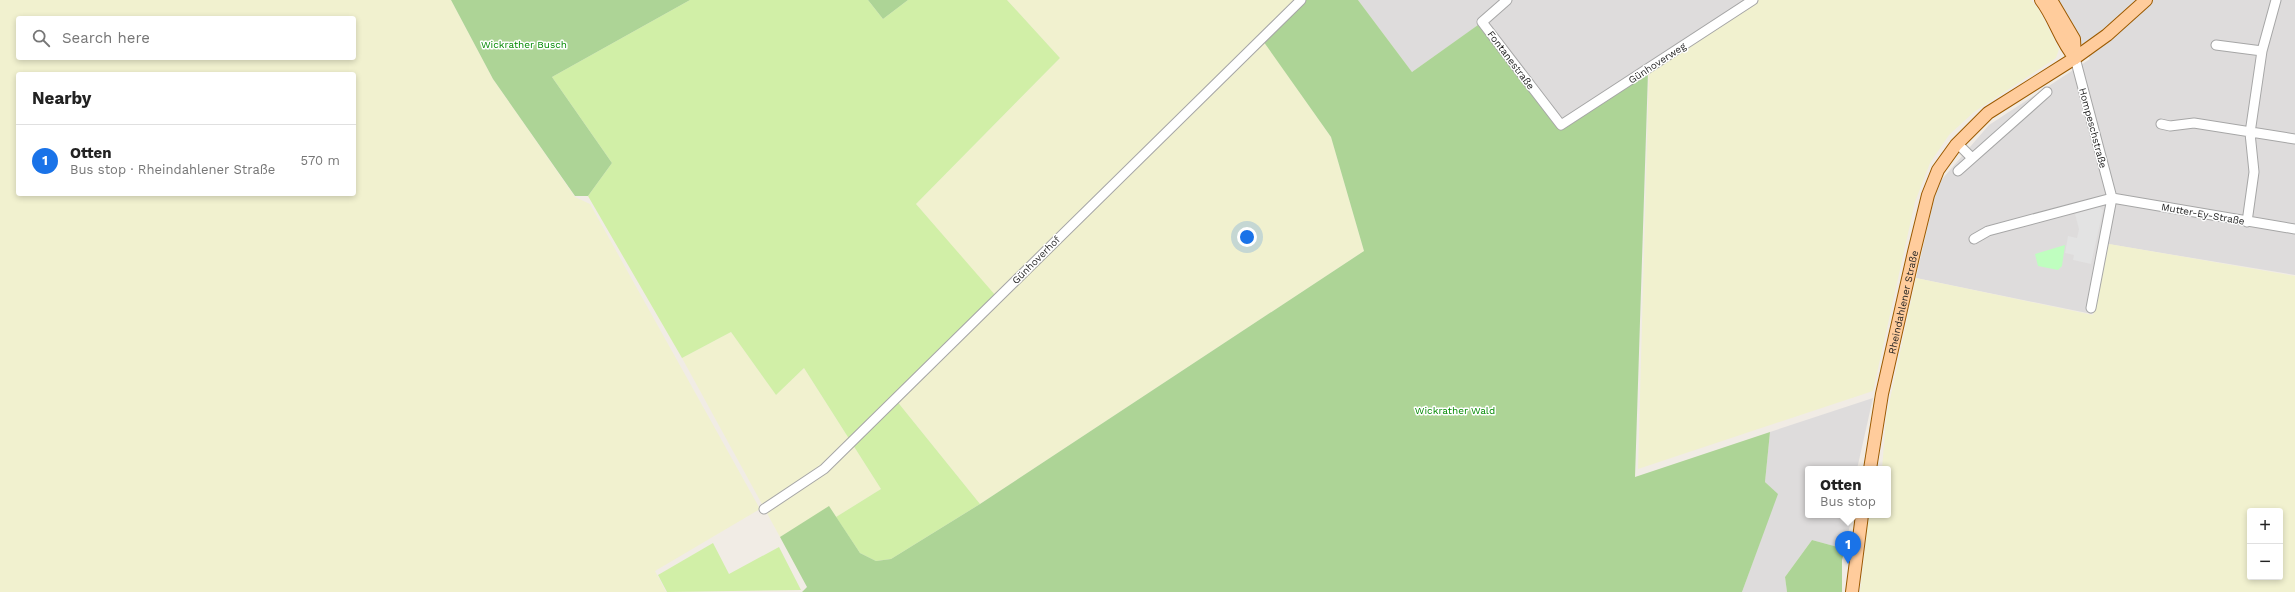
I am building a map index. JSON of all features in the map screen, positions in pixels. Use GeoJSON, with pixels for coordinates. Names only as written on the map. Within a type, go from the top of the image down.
{"type":"FeatureCollection","features":[{"type":"Feature","properties":{"kind":"main road"},"geometry":{"type":"LineString","coordinates":[[2041,0],[2050,12],[2067,49],[2075,58]]}},
{"type":"Feature","properties":{"kind":"main road"},"geometry":{"type":"LineString","coordinates":[[2051,0],[2074,39],[2075,58]]}},
{"type":"Feature","properties":{"kind":"main road","name":"Rheindahlener Straße"},"geometry":{"type":"LineString","coordinates":[[1870,466],[1882,394],[1928,195],[1938,170],[1957,143],[1988,113],[2075,58],[2107,35],[2146,0]]}},
{"type":"Feature","properties":{"kind":"main road"},"geometry":{"type":"LineString","coordinates":[[1852,592],[1862,518]]}},
{"type":"Feature","properties":{"kind":"street","name":"Günhoverhof"},"geometry":{"type":"LineString","coordinates":[[764,509],[824,469],[1300,0]]}},
{"type":"Feature","properties":{"kind":"street","name":"Fontanestraße"},"geometry":{"type":"LineString","coordinates":[[1507,0],[1482,22],[1561,125]]}},
{"type":"Feature","properties":{"kind":"street","name":"Günhoverweg"},"geometry":{"type":"LineString","coordinates":[[1561,125],[1753,0]]}},
{"type":"Feature","properties":{"kind":"street"},"geometry":{"type":"LineString","coordinates":[[2247,222],[2254,172],[2250,133],[2262,51],[2276,0]]}},
{"type":"Feature","properties":{"kind":"street"},"geometry":{"type":"LineString","coordinates":[[2216,45],[2262,51]]}},
{"type":"Feature","properties":{"kind":"street","name":"Hompeschstraße"},"geometry":{"type":"LineString","coordinates":[[2075,58],[2112,198],[2091,308]]}},
{"type":"Feature","properties":{"kind":"street"},"geometry":{"type":"LineString","coordinates":[[1958,171],[2046,92]]}},
{"type":"Feature","properties":{"kind":"street"},"geometry":{"type":"LineString","coordinates":[[2162,124],[2170,126],[2194,123],[2295,139]]}},
{"type":"Feature","properties":{"kind":"street"},"geometry":{"type":"LineString","coordinates":[[1957,143],[1972,158]]}},
{"type":"Feature","properties":{"kind":"street"},"geometry":{"type":"LineString","coordinates":[[1974,239],[1988,231],[2112,198]]}},
{"type":"Feature","properties":{"kind":"street","name":"Mutter-Ey-Straße"},"geometry":{"type":"LineString","coordinates":[[2112,198],[2295,229]]}},
{"type":"Feature","properties":{"kind":"shaded area"},"geometry":{"type":"Polygon","coordinates":[[[1358,0],[1749,0],[1561,125],[1483,22],[1412,72],[1358,0]]]}},
{"type":"Feature","properties":{"kind":"shaded area"},"geometry":{"type":"Polygon","coordinates":[[[2056,0],[2295,0],[2295,275],[2108,244],[2092,314],[1916,278],[1937,185],[1989,125],[2090,59],[2056,0]]]}},
{"type":"Feature","properties":{"kind":"shaded area"},"geometry":{"type":"Polygon","coordinates":[[[2099,207],[2103,210],[2091,264],[2073,260],[2074,255],[2065,253],[2068,236],[2077,238],[2079,229],[2075,214],[2099,207]]]}},
{"type":"Feature","properties":{"kind":"shaded area"},"geometry":{"type":"Polygon","coordinates":[[[1873,398],[1858,466],[1805,466],[1805,518],[1851,518],[1845,549],[1812,540],[1785,577],[1787,592],[1742,592],[1777,494],[1765,482],[1770,432],[1873,398]]]}},
{"type":"Feature","properties":{"kind":"green space"},"geometry":{"type":"Polygon","coordinates":[[[0,0],[451,0],[493,79],[575,197],[590,204],[760,509],[655,571],[666,592],[0,592],[0,0]]]}},
{"type":"Feature","properties":{"kind":"green space","name":"Wickrather Busch"},"geometry":{"type":"Polygon","coordinates":[[[451,0],[690,0],[552,77],[612,163],[588,196],[575,196],[493,79],[451,0]]]}},
{"type":"Feature","properties":{"kind":"green space"},"geometry":{"type":"Polygon","coordinates":[[[690,0],[868,0],[883,19],[908,0],[1007,0],[1060,58],[916,204],[996,296],[896,400],[980,504],[891,559],[876,561],[860,553],[836,517],[881,489],[804,368],[776,395],[731,332],[682,358],[588,196],[612,163],[552,77],[690,0]]]}},
{"type":"Feature","properties":{"kind":"green space"},"geometry":{"type":"Polygon","coordinates":[[[868,0],[908,0],[883,19],[868,0]]]}},
{"type":"Feature","properties":{"kind":"green space"},"geometry":{"type":"Polygon","coordinates":[[[1007,0],[1300,0],[1262,39],[1331,137],[1364,251],[980,504],[896,400],[998,299],[916,204],[1060,58],[1007,0]]]}},
{"type":"Feature","properties":{"kind":"green space","name":"Wickrather Wald"},"geometry":{"type":"Polygon","coordinates":[[[1300,0],[1358,0],[1412,72],[1478,25],[1560,130],[1648,72],[1635,477],[1770,432],[1765,482],[1778,494],[1742,592],[802,592],[807,587],[780,537],[829,506],[860,553],[876,561],[891,559],[980,504],[1364,251],[1331,137],[1261,38],[1300,0]]]}},
{"type":"Feature","properties":{"kind":"green space"},"geometry":{"type":"Polygon","coordinates":[[[1758,0],[2031,0],[2039,10],[2059,49],[2056,58],[1974,112],[1949,135],[1930,163],[1915,202],[1873,391],[1638,469],[1649,71],[1758,0]]]}},
{"type":"Feature","properties":{"kind":"green space"},"geometry":{"type":"Polygon","coordinates":[[[2109,244],[2295,276],[2295,592],[1860,592],[1869,518],[1891,518],[1891,466],[1882,466],[1886,418],[1916,278],[2093,315],[2109,244]]]}},
{"type":"Feature","properties":{"kind":"green space"},"geometry":{"type":"Polygon","coordinates":[[[2065,245],[2062,266],[2058,270],[2038,266],[2035,254],[2065,245]]]}},
{"type":"Feature","properties":{"kind":"green space"},"geometry":{"type":"Polygon","coordinates":[[[731,332],[776,395],[804,368],[881,489],[836,517],[829,507],[780,537],[682,358],[731,332]]]}},
{"type":"Feature","properties":{"kind":"green space"},"geometry":{"type":"Polygon","coordinates":[[[1812,540],[1845,549],[1842,560],[1842,592],[1787,592],[1785,577],[1812,540]]]}},
{"type":"Feature","properties":{"kind":"green space"},"geometry":{"type":"Polygon","coordinates":[[[713,543],[729,574],[779,547],[801,590],[667,592],[658,575],[713,543]]]}},
{"type":"Feature","properties":{"kind":"place","name":"Otten"},"geometry":{"type":"Point","coordinates":[1848,564]}}]}
